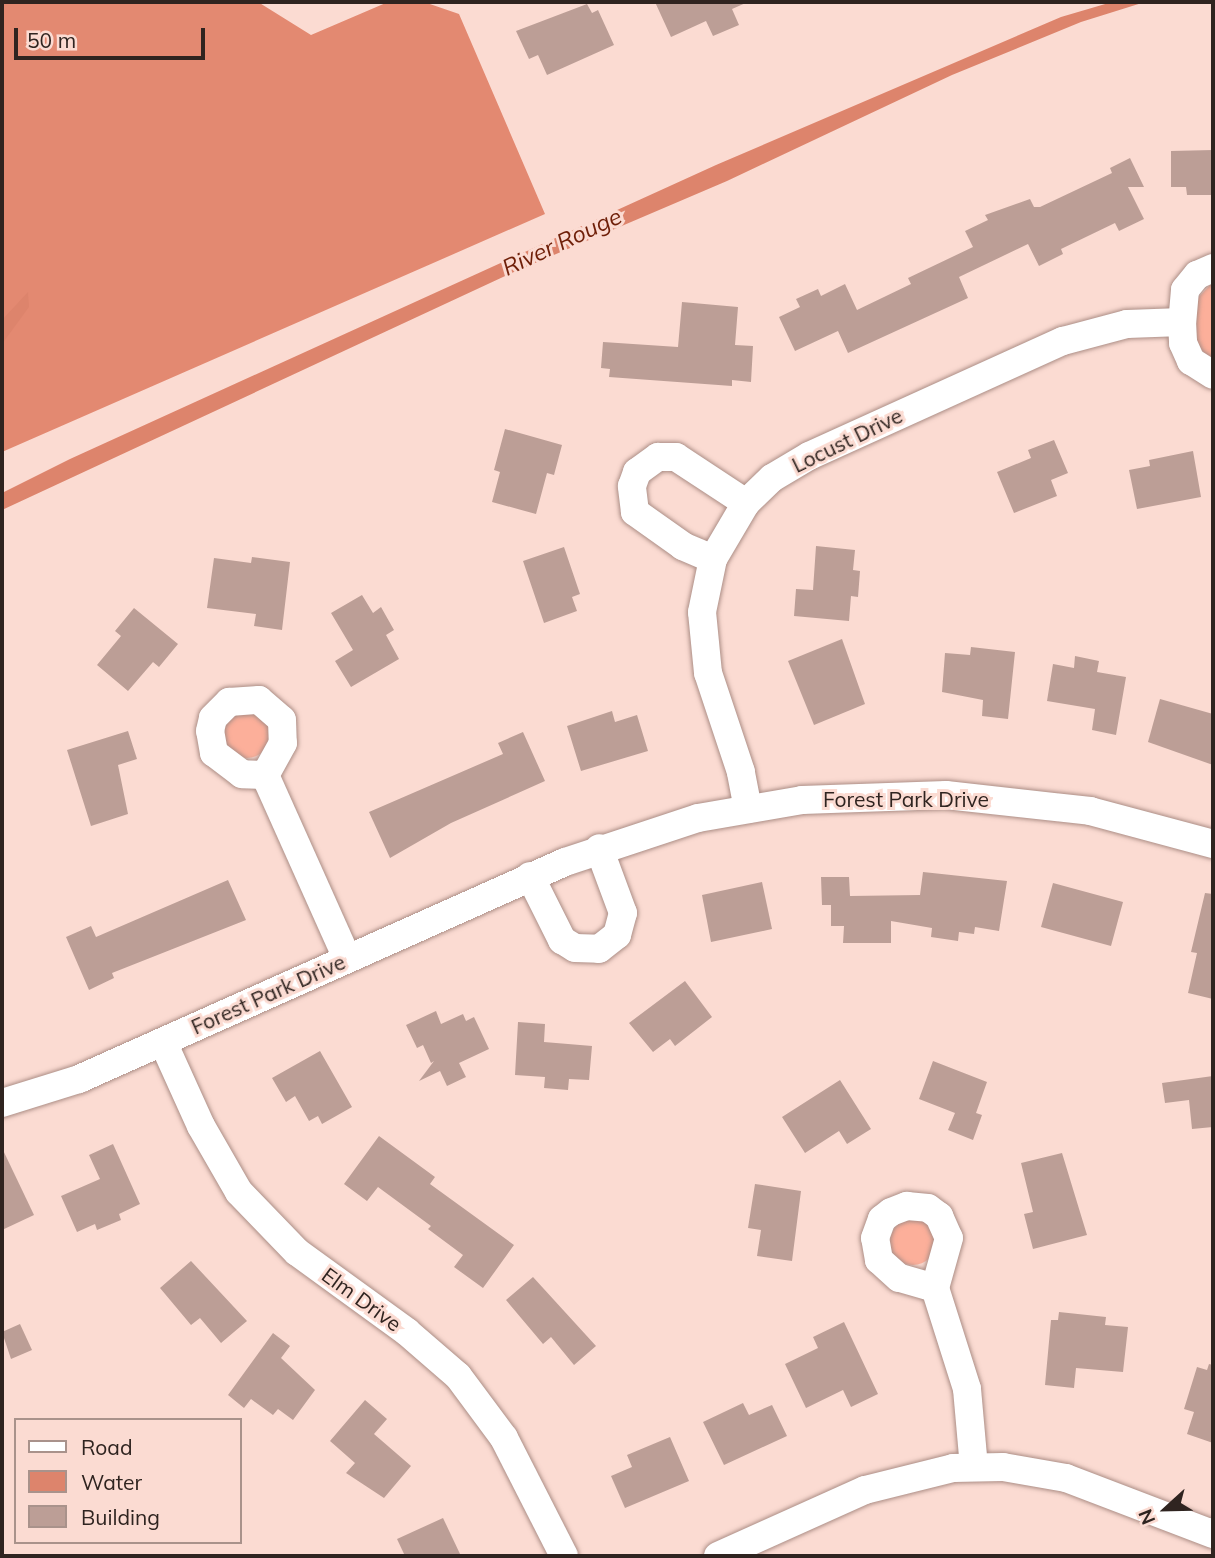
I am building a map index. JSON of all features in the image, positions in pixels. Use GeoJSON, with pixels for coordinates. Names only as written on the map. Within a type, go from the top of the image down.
{"type":"FeatureCollection","features":[{"type":"Feature","properties":{"kind":"street"},"geometry":{"type":"LineString","coordinates":[[1213,268],[1197,275],[1185,290],[1182,321],[1183,343],[1191,361],[1213,375]]}},
{"type":"Feature","properties":{"kind":"street","name":"Locust Drive"},"geometry":{"type":"LineString","coordinates":[[748,809],[702,643],[702,612],[713,559],[746,503],[772,478],[809,456],[1063,341],[1127,324],[1182,321]]}},
{"type":"Feature","properties":{"kind":"street"},"geometry":{"type":"LineString","coordinates":[[713,559],[664,535],[635,512],[632,486],[637,472],[658,457],[676,457],[746,503]]}},
{"type":"Feature","properties":{"kind":"street"},"geometry":{"type":"LineString","coordinates":[[265,775],[347,958]]}},
{"type":"Feature","properties":{"kind":"street","name":"Forest Park Drive"},"geometry":{"type":"LineString","coordinates":[[2,1103],[51,1090],[163,1042],[530,876],[599,848],[698,818],[856,796],[997,798],[1103,814],[1213,844]]}},
{"type":"Feature","properties":{"kind":"street"},"geometry":{"type":"LineString","coordinates":[[530,876],[562,940],[575,948],[599,949],[617,935],[623,913],[599,848]]}},
{"type":"Feature","properties":{"kind":"street","name":"Elm Drive"},"geometry":{"type":"LineString","coordinates":[[163,1042],[205,1135],[239,1192],[297,1252],[407,1332],[466,1385],[504,1438],[564,1556]]}},
{"type":"Feature","properties":{"kind":"street"},"geometry":{"type":"LineString","coordinates":[[935,1289],[967,1389],[974,1467]]}},
{"type":"Feature","properties":{"kind":"street"},"geometry":{"type":"LineString","coordinates":[[718,1556],[882,1483],[934,1471],[974,1467],[1066,1478],[1213,1534]]}},
{"type":"Feature","properties":{"kind":"shaded area"},"geometry":{"type":"Polygon","coordinates":[[[2,2],[258,2],[311,35],[388,2],[424,2],[459,14],[545,214],[2,452],[2,2]]]}},
{"type":"Feature","properties":{"kind":"shaded area"},"geometry":{"type":"Polygon","coordinates":[[[1213,282],[1213,362],[1196,344],[1197,299],[1213,282]]]}},
{"type":"Feature","properties":{"kind":"shaded area"},"geometry":{"type":"Polygon","coordinates":[[[247,712],[263,719],[270,735],[263,751],[247,758],[231,751],[224,735],[231,719],[247,712]]]}},
{"type":"Feature","properties":{"kind":"shaded area"},"geometry":{"type":"Polygon","coordinates":[[[913,1219],[929,1226],[936,1242],[929,1258],[913,1265],[897,1258],[890,1242],[897,1226],[913,1219]]]}},
{"type":"Feature","properties":{"kind":"water","name":"River Rouge"},"geometry":{"type":"Polygon","coordinates":[[[1112,2],[1145,2],[1081,22],[952,75],[727,181],[514,272],[2,510],[2,493],[70,459],[716,165],[1061,17],[1112,2]]]}},
{"type":"Feature","properties":{"kind":"water"},"geometry":{"type":"Polygon","coordinates":[[[28,292],[29,307],[2,344],[2,320],[28,292]]]}},
{"type":"Feature","properties":{"kind":"building"},"geometry":{"type":"Polygon","coordinates":[[[655,2],[748,2],[732,9],[739,25],[713,36],[706,21],[671,37],[655,2]]]}},
{"type":"Feature","properties":{"kind":"building"},"geometry":{"type":"Polygon","coordinates":[[[587,4],[592,13],[598,10],[614,45],[547,75],[538,55],[529,59],[516,31],[587,4]]]}},
{"type":"Feature","properties":{"kind":"building"},"geometry":{"type":"Polygon","coordinates":[[[1213,150],[1213,195],[1187,195],[1186,187],[1171,187],[1171,151],[1213,150]]]}},
{"type":"Feature","properties":{"kind":"building"},"geometry":{"type":"Polygon","coordinates":[[[1130,158],[1144,187],[1128,187],[1144,219],[1119,231],[1115,223],[1061,249],[1063,254],[1039,266],[1028,244],[959,277],[968,298],[848,353],[838,331],[795,351],[779,317],[800,307],[796,299],[818,289],[821,296],[845,284],[857,310],[911,284],[908,278],[973,247],[965,231],[988,220],[985,215],[1030,199],[1034,207],[1040,207],[1112,173],[1110,168],[1130,158]]]}},
{"type":"Feature","properties":{"kind":"building"},"geometry":{"type":"Polygon","coordinates":[[[682,302],[738,307],[735,345],[753,346],[751,382],[732,380],[732,386],[609,377],[610,369],[601,368],[603,342],[678,347],[682,302]]]}},
{"type":"Feature","properties":{"kind":"building"},"geometry":{"type":"Polygon","coordinates":[[[505,429],[562,445],[554,475],[547,473],[536,514],[492,502],[500,472],[494,470],[505,429]]]}},
{"type":"Feature","properties":{"kind":"building"},"geometry":{"type":"Polygon","coordinates":[[[1054,440],[1068,473],[1051,480],[1057,496],[1014,513],[997,472],[1031,458],[1028,450],[1054,440]]]}},
{"type":"Feature","properties":{"kind":"building"},"geometry":{"type":"Polygon","coordinates":[[[1193,451],[1201,497],[1137,509],[1129,470],[1150,466],[1149,460],[1193,451]]]}},
{"type":"Feature","properties":{"kind":"building"},"geometry":{"type":"Polygon","coordinates":[[[816,546],[855,550],[853,570],[860,571],[858,597],[851,596],[849,621],[794,616],[796,589],[813,590],[816,546]]]}},
{"type":"Feature","properties":{"kind":"building"},"geometry":{"type":"Polygon","coordinates":[[[564,547],[580,594],[572,597],[577,611],[544,623],[523,561],[564,547]]]}},
{"type":"Feature","properties":{"kind":"building"},"geometry":{"type":"Polygon","coordinates":[[[252,557],[290,562],[282,630],[254,626],[256,614],[207,608],[214,558],[251,563],[252,557]]]}},
{"type":"Feature","properties":{"kind":"building"},"geometry":{"type":"Polygon","coordinates":[[[362,595],[373,613],[381,607],[394,630],[386,635],[399,659],[351,687],[335,661],[353,650],[331,613],[362,595]]]}},
{"type":"Feature","properties":{"kind":"building"},"geometry":{"type":"Polygon","coordinates":[[[134,608],[178,644],[159,667],[153,662],[128,691],[97,665],[121,636],[115,631],[134,608]]]}},
{"type":"Feature","properties":{"kind":"building"},"geometry":{"type":"Polygon","coordinates":[[[842,639],[865,704],[814,725],[788,661],[842,639]]]}},
{"type":"Feature","properties":{"kind":"building"},"geometry":{"type":"Polygon","coordinates":[[[971,647],[1015,652],[1008,719],[982,716],[983,700],[942,692],[945,653],[970,655],[971,647]]]}},
{"type":"Feature","properties":{"kind":"building"},"geometry":{"type":"Polygon","coordinates":[[[1075,656],[1099,661],[1097,672],[1126,677],[1116,735],[1092,730],[1095,709],[1047,701],[1053,664],[1074,668],[1075,656]]]}},
{"type":"Feature","properties":{"kind":"building"},"geometry":{"type":"Polygon","coordinates":[[[1160,699],[1213,714],[1213,765],[1148,742],[1160,699]]]}},
{"type":"Feature","properties":{"kind":"building"},"geometry":{"type":"Polygon","coordinates":[[[612,711],[615,722],[637,715],[648,751],[581,771],[567,726],[612,711]]]}},
{"type":"Feature","properties":{"kind":"building"},"geometry":{"type":"Polygon","coordinates":[[[128,731],[137,759],[118,765],[128,814],[91,826],[67,750],[128,731]]]}},
{"type":"Feature","properties":{"kind":"building"},"geometry":{"type":"Polygon","coordinates":[[[523,732],[545,781],[451,823],[390,858],[369,812],[503,754],[498,743],[523,732]]]}},
{"type":"Feature","properties":{"kind":"building"},"geometry":{"type":"Polygon","coordinates":[[[923,872],[1007,881],[999,931],[975,927],[974,934],[959,932],[958,941],[931,937],[932,928],[891,921],[891,943],[843,943],[844,926],[831,926],[831,905],[822,905],[821,877],[849,877],[850,896],[920,895],[923,872]]]}},
{"type":"Feature","properties":{"kind":"building"},"geometry":{"type":"Polygon","coordinates":[[[228,880],[246,920],[112,973],[114,978],[89,990],[66,937],[91,926],[96,937],[228,880]]]}},
{"type":"Feature","properties":{"kind":"building"},"geometry":{"type":"Polygon","coordinates":[[[762,882],[772,929],[711,942],[702,895],[762,882]]]}},
{"type":"Feature","properties":{"kind":"building"},"geometry":{"type":"Polygon","coordinates":[[[1053,883],[1123,902],[1111,946],[1041,927],[1053,883]]]}},
{"type":"Feature","properties":{"kind":"building"},"geometry":{"type":"Polygon","coordinates":[[[1205,893],[1213,894],[1213,999],[1188,993],[1197,953],[1191,952],[1205,893]]]}},
{"type":"Feature","properties":{"kind":"building"},"geometry":{"type":"Polygon","coordinates":[[[685,981],[712,1017],[675,1046],[670,1039],[653,1052],[629,1023],[685,981]]]}},
{"type":"Feature","properties":{"kind":"building"},"geometry":{"type":"Polygon","coordinates":[[[436,1011],[441,1024],[463,1014],[466,1021],[474,1017],[489,1049],[459,1063],[466,1077],[447,1086],[440,1071],[419,1081],[434,1061],[431,1063],[423,1045],[417,1048],[406,1025],[436,1011]]]}},
{"type":"Feature","properties":{"kind":"building"},"geometry":{"type":"Polygon","coordinates":[[[518,1022],[545,1024],[544,1042],[592,1046],[589,1080],[569,1079],[568,1090],[544,1088],[545,1077],[515,1075],[518,1022]]]}},
{"type":"Feature","properties":{"kind":"building"},"geometry":{"type":"Polygon","coordinates":[[[320,1051],[352,1107],[322,1124],[318,1116],[309,1121],[295,1096],[286,1102],[272,1078],[320,1051]]]}},
{"type":"Feature","properties":{"kind":"building"},"geometry":{"type":"Polygon","coordinates":[[[933,1061],[987,1082],[976,1113],[982,1115],[973,1140],[948,1130],[955,1113],[919,1099],[933,1061]]]}},
{"type":"Feature","properties":{"kind":"building"},"geometry":{"type":"Polygon","coordinates":[[[1213,1076],[1213,1127],[1192,1129],[1189,1100],[1165,1103],[1162,1083],[1213,1076]]]}},
{"type":"Feature","properties":{"kind":"building"},"geometry":{"type":"Polygon","coordinates":[[[840,1080],[871,1129],[847,1144],[839,1131],[805,1153],[782,1117],[840,1080]]]}},
{"type":"Feature","properties":{"kind":"building"},"geometry":{"type":"Polygon","coordinates":[[[379,1136],[435,1177],[430,1184],[514,1245],[483,1288],[454,1267],[463,1255],[428,1229],[431,1226],[378,1187],[367,1201],[344,1184],[379,1136]]]}},
{"type":"Feature","properties":{"kind":"building"},"geometry":{"type":"Polygon","coordinates":[[[113,1144],[140,1204],[119,1214],[121,1220],[97,1230],[95,1224],[77,1232],[61,1196],[100,1179],[89,1155],[113,1144]]]}},
{"type":"Feature","properties":{"kind":"building"},"geometry":{"type":"Polygon","coordinates":[[[2,1148],[34,1215],[2,1230],[2,1148]]]}},
{"type":"Feature","properties":{"kind":"building"},"geometry":{"type":"Polygon","coordinates":[[[1062,1153],[1087,1235],[1033,1249],[1024,1214],[1033,1212],[1021,1163],[1062,1153]]]}},
{"type":"Feature","properties":{"kind":"building"},"geometry":{"type":"Polygon","coordinates":[[[755,1184],[801,1191],[792,1261],[757,1256],[761,1230],[748,1228],[755,1184]]]}},
{"type":"Feature","properties":{"kind":"building"},"geometry":{"type":"Polygon","coordinates":[[[191,1261],[247,1321],[221,1343],[200,1318],[191,1325],[160,1288],[191,1261]]]}},
{"type":"Feature","properties":{"kind":"building"},"geometry":{"type":"Polygon","coordinates":[[[533,1277],[596,1346],[574,1365],[551,1337],[543,1344],[506,1300],[533,1277]]]}},
{"type":"Feature","properties":{"kind":"building"},"geometry":{"type":"Polygon","coordinates":[[[1059,1312],[1106,1317],[1105,1325],[1128,1327],[1123,1372],[1076,1368],[1074,1388],[1045,1385],[1051,1320],[1058,1320],[1059,1312]]]}},
{"type":"Feature","properties":{"kind":"building"},"geometry":{"type":"Polygon","coordinates":[[[844,1322],[878,1394],[851,1407],[843,1390],[806,1408],[785,1364],[818,1348],[813,1337],[844,1322]]]}},
{"type":"Feature","properties":{"kind":"building"},"geometry":{"type":"Polygon","coordinates":[[[20,1324],[32,1350],[11,1359],[2,1332],[20,1324]]]}},
{"type":"Feature","properties":{"kind":"building"},"geometry":{"type":"Polygon","coordinates":[[[273,1333],[290,1346],[281,1358],[315,1390],[293,1420],[278,1409],[273,1415],[251,1399],[244,1408],[228,1395],[273,1333]]]}},
{"type":"Feature","properties":{"kind":"building"},"geometry":{"type":"Polygon","coordinates":[[[1209,1364],[1213,1365],[1213,1443],[1187,1434],[1194,1412],[1184,1409],[1197,1367],[1207,1370],[1209,1364]]]}},
{"type":"Feature","properties":{"kind":"building"},"geometry":{"type":"Polygon","coordinates":[[[365,1400],[387,1419],[374,1434],[411,1466],[384,1498],[346,1473],[355,1463],[330,1441],[365,1400]]]}},
{"type":"Feature","properties":{"kind":"building"},"geometry":{"type":"Polygon","coordinates":[[[743,1403],[749,1415],[772,1405],[787,1436],[724,1465],[703,1422],[743,1403]]]}},
{"type":"Feature","properties":{"kind":"building"},"geometry":{"type":"Polygon","coordinates":[[[670,1437],[689,1481],[625,1508],[611,1476],[632,1467],[627,1455],[670,1437]]]}},
{"type":"Feature","properties":{"kind":"building"},"geometry":{"type":"Polygon","coordinates":[[[443,1518],[461,1556],[405,1556],[397,1539],[443,1518]]]}}]}
